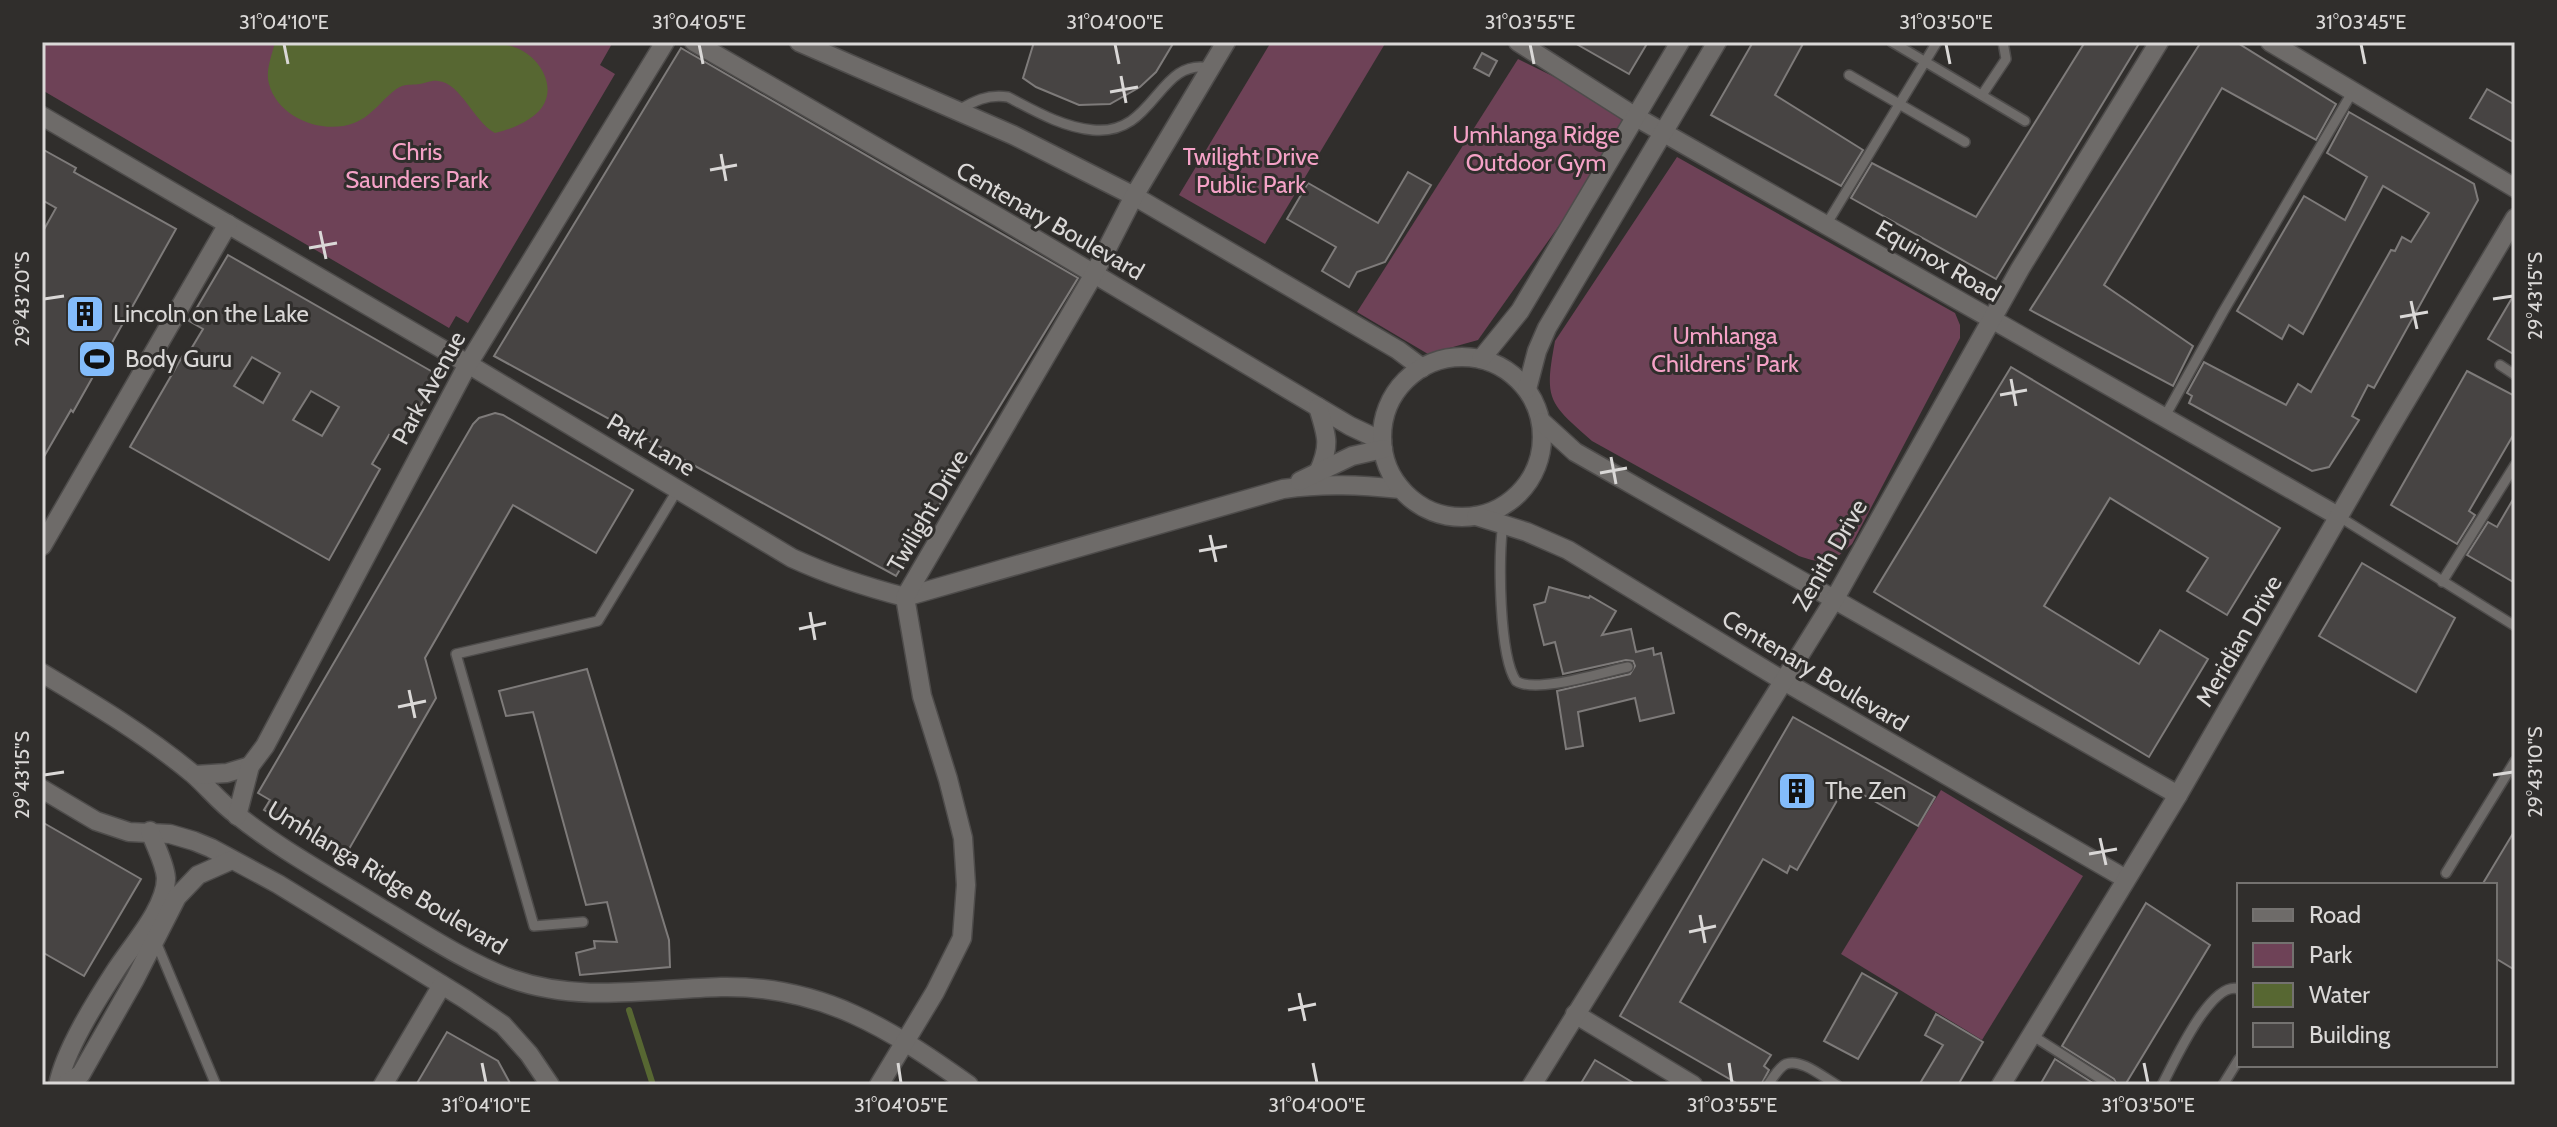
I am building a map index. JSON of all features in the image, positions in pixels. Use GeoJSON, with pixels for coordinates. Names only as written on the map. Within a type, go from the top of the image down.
{"type":"FeatureCollection","features":[{"type":"Feature","properties":{"kind":"street","name":"Park Avenue"},"geometry":{"type":"LineString","coordinates":[[237,816],[250,766],[265,746],[468,364],[665,42]]}},
{"type":"Feature","properties":{"kind":"street","name":"Centenary Boulevard"},"geometry":{"type":"LineString","coordinates":[[694,42],[1382,445]]}},
{"type":"Feature","properties":{"kind":"street"},"geometry":{"type":"LineString","coordinates":[[799,42],[1013,135],[1134,196],[1398,350],[1422,368]]}},
{"type":"Feature","properties":{"kind":"street","name":"Twilight Drive"},"geometry":{"type":"LineString","coordinates":[[879,1085],[935,992],[962,938],[966,885],[963,838],[922,696],[905,597],[1094,274],[1134,196],[1226,42]]}},
{"type":"Feature","properties":{"kind":"street","name":"Equinox Road"},"geometry":{"type":"LineString","coordinates":[[1518,42],[1636,117],[2338,516]]}},
{"type":"Feature","properties":{"kind":"street"},"geometry":{"type":"LineString","coordinates":[[1481,359],[1520,311],[1680,42]]}},
{"type":"Feature","properties":{"kind":"street"},"geometry":{"type":"LineString","coordinates":[[1527,389],[1547,328],[1717,42]]}},
{"type":"Feature","properties":{"kind":"street","name":"Zenith Drive"},"geometry":{"type":"LineString","coordinates":[[1532,1085],[1834,600],[1991,320],[2159,42]]}},
{"type":"Feature","properties":{"kind":"street"},"geometry":{"type":"LineString","coordinates":[[2270,42],[2515,188]]}},
{"type":"Feature","properties":{"kind":"street","name":"Park Lane"},"geometry":{"type":"LineString","coordinates":[[42,116],[468,364],[792,558],[827,574],[905,597]]}},
{"type":"Feature","properties":{"kind":"street","name":"Meridian Drive"},"geometry":{"type":"LineString","coordinates":[[2001,1085],[2178,795],[2338,516],[2515,218]]}},
{"type":"Feature","properties":{"kind":"street"},"geometry":{"type":"LineString","coordinates":[[42,546],[228,224]]}},
{"type":"Feature","properties":{"kind":"street"},"geometry":{"type":"LineString","coordinates":[[1542,422],[1542,448],[1535,472],[1520,493],[1500,508],[1476,516],[1448,516],[1422,507],[1401,489],[1393,477],[1382,445],[1384,421],[1391,400],[1404,382],[1422,368],[1441,360],[1461,357],[1481,359],[1507,370],[1527,389],[1542,422],[1575,452],[2178,795]]}},
{"type":"Feature","properties":{"kind":"street"},"geometry":{"type":"LineString","coordinates":[[1318,407],[1328,444],[1318,473]]}},
{"type":"Feature","properties":{"kind":"street"},"geometry":{"type":"LineString","coordinates":[[1283,489],[1382,445]]}},
{"type":"Feature","properties":{"kind":"street"},"geometry":{"type":"LineString","coordinates":[[905,597],[1283,489],[1345,483],[1401,489]]}},
{"type":"Feature","properties":{"kind":"street","name":"Centenary Boulevard"},"geometry":{"type":"LineString","coordinates":[[1476,516],[1568,550],[1782,680],[2126,879]]}},
{"type":"Feature","properties":{"kind":"street","name":"Umhlanga Ridge Boulevard"},"geometry":{"type":"LineString","coordinates":[[42,673],[138,732],[195,775],[237,816],[274,842],[430,938],[508,978],[544,989],[575,993],[616,994],[725,987],[771,990],[841,1009],[871,1021],[904,1039],[969,1085]]}},
{"type":"Feature","properties":{"kind":"street"},"geometry":{"type":"LineString","coordinates":[[195,775],[227,773],[250,766]]}},
{"type":"Feature","properties":{"kind":"street"},"geometry":{"type":"LineString","coordinates":[[42,789],[96,821],[129,832],[150,831],[194,841],[278,884],[503,1025],[529,1054],[550,1085]]}},
{"type":"Feature","properties":{"kind":"street"},"geometry":{"type":"LineString","coordinates":[[150,831],[166,876],[150,933]]}},
{"type":"Feature","properties":{"kind":"street"},"geometry":{"type":"LineString","coordinates":[[58,1085],[62,1066],[177,897],[198,875],[232,860]]}},
{"type":"Feature","properties":{"kind":"street"},"geometry":{"type":"LineString","coordinates":[[65,1085],[81,1074],[136,956]]}},
{"type":"Feature","properties":{"kind":"street"},"geometry":{"type":"LineString","coordinates":[[383,1085],[442,985]]}},
{"type":"Feature","properties":{"kind":"street"},"geometry":{"type":"LineString","coordinates":[[1575,1014],[1693,1085]]}},
{"type":"Feature","properties":{"kind":"lane"},"geometry":{"type":"LineString","coordinates":[[1892,42],[2025,121]]}},
{"type":"Feature","properties":{"kind":"lane"},"geometry":{"type":"LineString","coordinates":[[1826,225],[1937,42]]}},
{"type":"Feature","properties":{"kind":"lane"},"geometry":{"type":"LineString","coordinates":[[1982,95],[2006,59],[2003,42]]}},
{"type":"Feature","properties":{"kind":"lane"},"geometry":{"type":"LineString","coordinates":[[957,111],[983,97],[1008,97],[1059,123],[1094,130],[1110,129],[1143,114],[1178,72],[1190,66],[1211,68]]}},
{"type":"Feature","properties":{"kind":"lane"},"geometry":{"type":"LineString","coordinates":[[1849,75],[1965,142]]}},
{"type":"Feature","properties":{"kind":"lane"},"geometry":{"type":"LineString","coordinates":[[2164,418],[2353,91]]}},
{"type":"Feature","properties":{"kind":"lane"},"geometry":{"type":"LineString","coordinates":[[2500,365],[2515,375]]}},
{"type":"Feature","properties":{"kind":"lane"},"geometry":{"type":"LineString","coordinates":[[2442,582],[2515,465]]}},
{"type":"Feature","properties":{"kind":"lane"},"geometry":{"type":"LineString","coordinates":[[583,922],[534,926],[456,654],[598,621],[678,489]]}},
{"type":"Feature","properties":{"kind":"lane"},"geometry":{"type":"LineString","coordinates":[[2338,516],[2515,626]]}},
{"type":"Feature","properties":{"kind":"lane"},"geometry":{"type":"LineString","coordinates":[[1503,524],[1499,551],[1500,577],[1507,660],[1516,681],[1527,686],[1546,684],[1628,667]]}},
{"type":"Feature","properties":{"kind":"lane"},"geometry":{"type":"LineString","coordinates":[[2446,873],[2515,761]]}},
{"type":"Feature","properties":{"kind":"lane"},"geometry":{"type":"LineString","coordinates":[[150,933],[216,1085]]}},
{"type":"Feature","properties":{"kind":"lane"},"geometry":{"type":"LineString","coordinates":[[2162,1085],[2211,1000],[2226,988],[2237,989]]}},
{"type":"Feature","properties":{"kind":"lane"},"geometry":{"type":"LineString","coordinates":[[2030,1034],[2110,1085]]}},
{"type":"Feature","properties":{"kind":"lane"},"geometry":{"type":"LineString","coordinates":[[2223,1085],[2237,1062]]}},
{"type":"Feature","properties":{"kind":"lane"},"geometry":{"type":"LineString","coordinates":[[1768,1085],[1783,1065],[1789,1063],[1804,1066],[1837,1085]]}},
{"type":"Feature","properties":{"kind":"green space","name":"Chris Saunders Park"},"geometry":{"type":"Polygon","coordinates":[[[42,42],[613,42],[600,65],[615,74],[468,323],[456,316],[449,328],[42,90],[42,42]]]}},
{"type":"Feature","properties":{"kind":"green space","name":"Twilight Drive Public Park"},"geometry":{"type":"Polygon","coordinates":[[[1271,42],[1386,42],[1265,244],[1179,195],[1271,42]]]}},
{"type":"Feature","properties":{"kind":"green space","name":"Umhlanga Ridge Outdoor Gym"},"geometry":{"type":"Polygon","coordinates":[[[1518,59],[1636,117],[1478,340],[1428,354],[1357,312],[1518,59]]]}},
{"type":"Feature","properties":{"kind":"green space","name":"Umhlanga Childrens' Park"},"geometry":{"type":"Polygon","coordinates":[[[1677,157],[1955,313],[1960,325],[1960,338],[1852,544],[1833,559],[1815,561],[1799,556],[1592,441],[1566,417],[1553,398],[1550,376],[1555,341],[1677,157]]]}},
{"type":"Feature","properties":{"kind":"green space"},"geometry":{"type":"Polygon","coordinates":[[[1941,790],[2083,876],[1982,1040],[1841,954],[1941,790]]]}},
{"type":"Feature","properties":{"kind":"water"},"geometry":{"type":"Polygon","coordinates":[[[275,42],[489,42],[514,47],[531,57],[544,73],[547,83],[545,102],[539,111],[518,125],[495,133],[454,88],[436,81],[402,86],[354,123],[329,127],[316,125],[292,114],[274,96],[268,74],[275,42]]]}},
{"type":"Feature","properties":{"kind":"building"},"geometry":{"type":"Polygon","coordinates":[[[1034,42],[1174,42],[1156,72],[1140,87],[1110,104],[1079,105],[1036,87],[1023,78],[1034,42]]]}},
{"type":"Feature","properties":{"kind":"building"},"geometry":{"type":"Polygon","coordinates":[[[1573,42],[1648,42],[1629,74],[1573,42]]]}},
{"type":"Feature","properties":{"kind":"building"},"geometry":{"type":"Polygon","coordinates":[[[1753,42],[1804,42],[1775,95],[1863,150],[1841,186],[1711,115],[1753,42]]]}},
{"type":"Feature","properties":{"kind":"building"},"geometry":{"type":"Polygon","coordinates":[[[2085,42],[2140,42],[1996,279],[1851,198],[1872,163],[1976,217],[2085,42]]]}},
{"type":"Feature","properties":{"kind":"building"},"geometry":{"type":"Polygon","coordinates":[[[2201,42],[2236,42],[2336,104],[2316,140],[2222,88],[2104,285],[2193,346],[2173,386],[2030,310],[2201,42]]]}},
{"type":"Feature","properties":{"kind":"building"},"geometry":{"type":"Polygon","coordinates":[[[681,48],[1078,278],[896,576],[494,356],[681,48]]]}},
{"type":"Feature","properties":{"kind":"building"},"geometry":{"type":"Polygon","coordinates":[[[1482,53],[1497,61],[1489,76],[1474,68],[1482,53]]]}},
{"type":"Feature","properties":{"kind":"building"},"geometry":{"type":"Polygon","coordinates":[[[2487,89],[2515,105],[2515,143],[2470,118],[2487,89]]]}},
{"type":"Feature","properties":{"kind":"building"},"geometry":{"type":"Polygon","coordinates":[[[2349,112],[2474,184],[2478,200],[2374,388],[2368,385],[2352,416],[2359,420],[2329,467],[2312,471],[2189,403],[2192,396],[2187,393],[2204,362],[2286,405],[2298,384],[2311,392],[2391,250],[2395,251],[2402,237],[2411,242],[2429,213],[2383,186],[2303,334],[2289,325],[2282,339],[2237,311],[2304,196],[2345,220],[2367,177],[2327,153],[2349,112]]]}},
{"type":"Feature","properties":{"kind":"building","name":"Lincoln on the Lake"},"geometry":{"type":"Polygon","coordinates":[[[42,149],[76,168],[74,172],[176,229],[73,412],[71,410],[42,460],[42,233],[56,208],[42,200],[42,149]]]}},
{"type":"Feature","properties":{"kind":"building"},"geometry":{"type":"Polygon","coordinates":[[[1408,172],[1431,185],[1385,262],[1357,272],[1349,287],[1322,271],[1336,247],[1287,219],[1308,183],[1378,223],[1408,172]]]}},
{"type":"Feature","properties":{"kind":"building"},"geometry":{"type":"Polygon","coordinates":[[[228,255],[438,375],[400,442],[389,435],[372,464],[380,469],[329,560],[130,447],[182,357],[185,359],[203,329],[189,321],[228,255]],[[252,357],[234,386],[263,403],[280,373],[252,357]],[[311,391],[293,420],[322,436],[339,407],[311,391]]]}},
{"type":"Feature","properties":{"kind":"building"},"geometry":{"type":"Polygon","coordinates":[[[2515,293],[2515,355],[2488,339],[2515,293]]]}},
{"type":"Feature","properties":{"kind":"building"},"geometry":{"type":"Polygon","coordinates":[[[2011,367],[2280,528],[2227,615],[2187,591],[2208,558],[2110,498],[2044,606],[2139,664],[2160,630],[2208,659],[2149,757],[1874,592],[2011,367]]]}},
{"type":"Feature","properties":{"kind":"building"},"geometry":{"type":"Polygon","coordinates":[[[2467,371],[2515,396],[2515,432],[2469,511],[2475,515],[2457,544],[2391,505],[2467,371]]]}},
{"type":"Feature","properties":{"kind":"building"},"geometry":{"type":"Polygon","coordinates":[[[495,413],[633,490],[596,553],[513,505],[425,658],[436,698],[345,856],[264,810],[270,800],[258,793],[473,424],[479,418],[495,413]]]}},
{"type":"Feature","properties":{"kind":"building"},"geometry":{"type":"Polygon","coordinates":[[[2515,496],[2515,583],[2467,555],[2488,522],[2497,527],[2515,496]]]}},
{"type":"Feature","properties":{"kind":"building"},"geometry":{"type":"Polygon","coordinates":[[[2362,563],[2455,618],[2416,692],[2319,636],[2362,563]]]}},
{"type":"Feature","properties":{"kind":"building"},"geometry":{"type":"Polygon","coordinates":[[[1549,587],[1590,596],[1616,611],[1602,635],[1631,629],[1636,652],[1653,648],[1654,655],[1661,653],[1674,713],[1640,721],[1635,698],[1578,712],[1583,746],[1566,749],[1557,691],[1630,674],[1635,666],[1633,661],[1626,660],[1563,674],[1555,642],[1544,645],[1534,605],[1545,602],[1549,587]]]}},
{"type":"Feature","properties":{"kind":"building"},"geometry":{"type":"Polygon","coordinates":[[[587,669],[669,940],[670,967],[580,975],[576,953],[595,948],[594,941],[617,942],[607,902],[586,905],[533,712],[506,716],[499,691],[587,669]]]}},
{"type":"Feature","properties":{"kind":"building"},"geometry":{"type":"Polygon","coordinates":[[[1793,717],[1935,797],[1918,826],[1846,785],[1797,870],[1790,866],[1787,873],[1763,859],[1680,1002],[1771,1055],[1764,1066],[1769,1070],[1761,1085],[1740,1085],[1620,1016],[1793,717]]]}},
{"type":"Feature","properties":{"kind":"building"},"geometry":{"type":"Polygon","coordinates":[[[42,822],[141,879],[84,976],[42,952],[42,822]]]}},
{"type":"Feature","properties":{"kind":"building"},"geometry":{"type":"Polygon","coordinates":[[[2515,830],[2515,970],[2497,959],[2497,883],[2483,883],[2515,830]]]}},
{"type":"Feature","properties":{"kind":"building"},"geometry":{"type":"Polygon","coordinates":[[[2146,903],[2210,945],[2125,1085],[2117,1085],[2114,1079],[2062,1046],[2146,903]]]}},
{"type":"Feature","properties":{"kind":"building"},"geometry":{"type":"Polygon","coordinates":[[[1862,973],[1897,993],[1858,1059],[1824,1041],[1862,973]]]}},
{"type":"Feature","properties":{"kind":"building"},"geometry":{"type":"Polygon","coordinates":[[[1936,1014],[1983,1042],[1958,1085],[1919,1085],[1943,1045],[1925,1035],[1936,1014]]]}},
{"type":"Feature","properties":{"kind":"building"},"geometry":{"type":"Polygon","coordinates":[[[447,1032],[498,1061],[511,1085],[416,1085],[447,1032]]]}},
{"type":"Feature","properties":{"kind":"building"},"geometry":{"type":"Polygon","coordinates":[[[2055,1059],[2096,1085],[2040,1085],[2055,1059]]]}},
{"type":"Feature","properties":{"kind":"building"},"geometry":{"type":"Polygon","coordinates":[[[1595,1060],[1637,1085],[1580,1085],[1595,1060]]]}},
{"type":"Feature","properties":{"kind":"waterway"},"geometry":{"type":"LineString","coordinates":[[629,1010],[653,1085]]}},
{"type":"Feature","properties":{"kind":"place","name":"Lincoln on the Lake"},"geometry":{"type":"Point","coordinates":[85,314]}},
{"type":"Feature","properties":{"kind":"place","name":"Body Guru"},"geometry":{"type":"Point","coordinates":[97,359]}},
{"type":"Feature","properties":{"kind":"place","name":"The Zen"},"geometry":{"type":"Point","coordinates":[1797,791]}}]}
